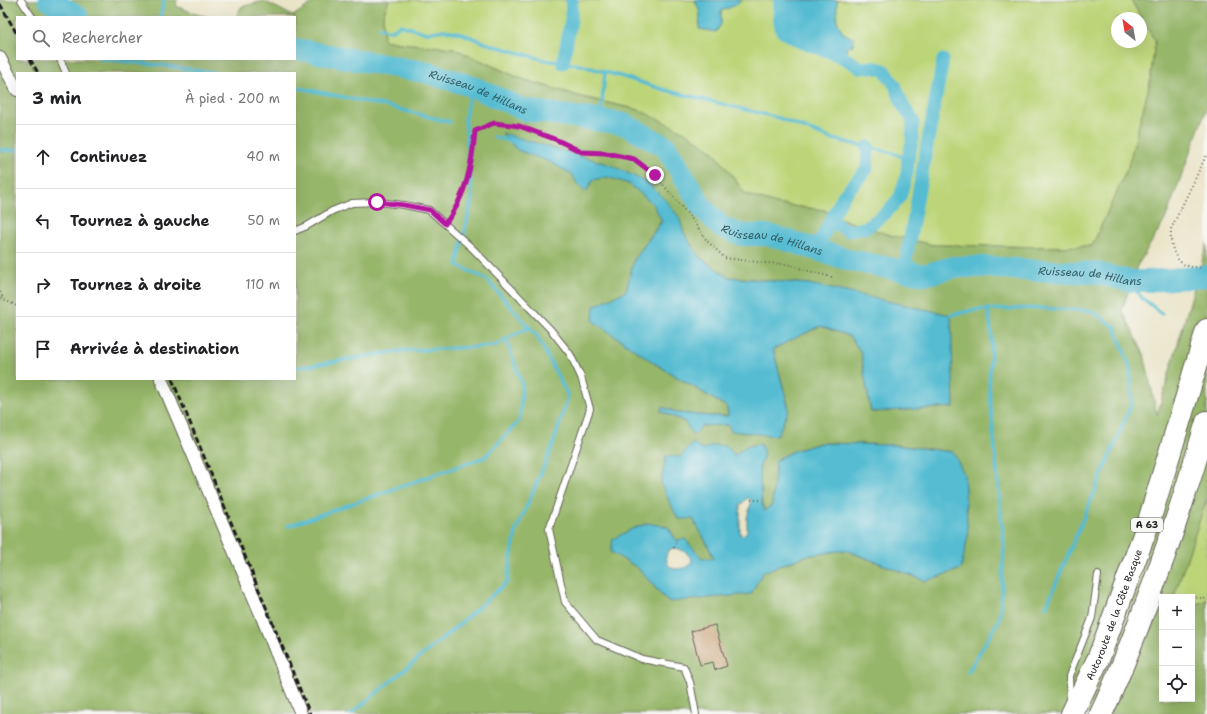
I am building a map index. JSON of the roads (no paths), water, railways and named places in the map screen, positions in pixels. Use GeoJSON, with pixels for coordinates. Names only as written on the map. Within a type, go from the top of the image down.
{"type":"FeatureCollection","features":[{"type":"Feature","properties":{"kind":"highway","name":"Autoroute de la Côte Basque"},"geometry":{"type":"LineString","coordinates":[[1071,714],[1098,657],[1146,529],[1207,330]]}},
{"type":"Feature","properties":{"kind":"highway","name":"A 63"},"geometry":{"type":"LineString","coordinates":[[1101,714],[1130,648],[1170,540],[1207,422]]}},
{"type":"Feature","properties":{"kind":"street"},"geometry":{"type":"LineString","coordinates":[[0,58],[16,88]]}},
{"type":"Feature","properties":{"kind":"street"},"geometry":{"type":"LineString","coordinates":[[161,380],[260,612],[301,714]]}},
{"type":"Feature","properties":{"kind":"lane"},"geometry":{"type":"LineString","coordinates":[[21,0],[31,16]]}},
{"type":"Feature","properties":{"kind":"lane"},"geometry":{"type":"LineString","coordinates":[[60,60],[66,72]]}},
{"type":"Feature","properties":{"kind":"lane"},"geometry":{"type":"LineString","coordinates":[[296,231],[307,226],[332,211],[352,203],[377,202],[430,210],[472,248],[551,330],[570,354],[581,377],[590,409],[548,530],[565,602],[597,640],[642,659],[684,667],[690,682],[696,714]]}},
{"type":"Feature","properties":{"kind":"lane"},"geometry":{"type":"LineString","coordinates":[[1071,714],[1069,676],[1092,618],[1098,575]]}},
{"type":"Feature","properties":{"kind":"water"},"geometry":{"type":"Polygon","coordinates":[[[695,0],[742,0],[734,6],[721,11],[721,24],[716,32],[699,29],[700,13],[695,0]]]}},
{"type":"Feature","properties":{"kind":"water"},"geometry":{"type":"Polygon","coordinates":[[[780,0],[837,0],[837,21],[843,33],[853,38],[853,45],[846,48],[848,60],[828,51],[801,42],[782,31],[779,18],[780,0]]]}},
{"type":"Feature","properties":{"kind":"water"},"geometry":{"type":"Polygon","coordinates":[[[502,133],[611,165],[648,183],[679,217],[684,233],[698,256],[728,277],[809,284],[951,315],[954,407],[871,412],[861,352],[849,336],[820,326],[773,349],[789,409],[777,436],[731,431],[728,425],[701,426],[696,434],[692,434],[685,422],[661,411],[662,407],[679,413],[728,416],[727,407],[654,363],[593,321],[594,306],[626,291],[634,260],[662,221],[653,204],[629,184],[607,177],[593,180],[586,192],[577,184],[573,175],[552,163],[517,150],[502,133]]]}},
{"type":"Feature","properties":{"kind":"water"},"geometry":{"type":"Polygon","coordinates":[[[693,443],[702,450],[714,445],[727,446],[734,455],[747,446],[761,444],[764,454],[759,469],[764,511],[772,505],[776,460],[793,451],[821,443],[895,445],[953,452],[964,474],[968,536],[961,569],[926,581],[845,550],[805,556],[763,572],[751,594],[668,602],[638,568],[611,552],[613,539],[648,523],[668,527],[676,540],[685,539],[702,558],[714,558],[693,519],[678,519],[661,484],[666,456],[680,457],[693,443]],[[748,498],[740,506],[740,532],[742,536],[747,531],[747,518],[751,503],[751,500],[748,498]],[[674,548],[668,550],[666,556],[668,565],[674,569],[685,568],[692,561],[689,555],[674,548]]]}},
{"type":"Feature","properties":{"kind":"waterway","name":"Ruisseau de Hillans"},"geometry":{"type":"LineString","coordinates":[[49,0],[76,16]]}},
{"type":"Feature","properties":{"kind":"waterway"},"geometry":{"type":"LineString","coordinates":[[160,16],[164,0]]}},
{"type":"Feature","properties":{"kind":"waterway"},"geometry":{"type":"LineString","coordinates":[[563,63],[571,19],[572,0]]}},
{"type":"Feature","properties":{"kind":"waterway"},"geometry":{"type":"LineString","coordinates":[[780,0],[779,18],[782,31],[801,42],[828,51],[848,60],[860,68],[873,67],[884,70],[895,85],[903,106],[913,120],[912,142],[908,159],[907,173],[900,197],[886,213],[867,227],[849,231],[830,221]]}},
{"type":"Feature","properties":{"kind":"waterway"},"geometry":{"type":"LineString","coordinates":[[380,28],[391,31],[400,25],[427,33],[444,30],[460,33],[488,44],[545,60],[580,65],[665,90],[779,118],[832,139],[893,153],[908,159]]}},
{"type":"Feature","properties":{"kind":"waterway","name":"Ruisseau de Hillans"},"geometry":{"type":"LineString","coordinates":[[296,49],[429,73],[471,86],[525,110],[624,124],[666,147],[702,207],[721,227],[741,235],[767,235],[849,260],[924,275],[954,267],[987,267],[1096,273],[1129,281],[1150,281],[1207,276]]}},
{"type":"Feature","properties":{"kind":"waterway"},"geometry":{"type":"LineString","coordinates":[[110,60],[161,65],[208,72]]}},
{"type":"Feature","properties":{"kind":"waterway"},"geometry":{"type":"LineString","coordinates":[[904,271],[943,60]]}},
{"type":"Feature","properties":{"kind":"waterway"},"geometry":{"type":"LineString","coordinates":[[600,121],[605,72]]}},
{"type":"Feature","properties":{"kind":"waterway"},"geometry":{"type":"LineString","coordinates":[[351,714],[455,628],[507,582],[516,531],[553,445],[568,396],[537,336],[486,279],[457,265],[472,199],[465,117],[471,86]]}},
{"type":"Feature","properties":{"kind":"waterway"},"geometry":{"type":"LineString","coordinates":[[296,87],[386,106],[450,122]]}},
{"type":"Feature","properties":{"kind":"waterway"},"geometry":{"type":"LineString","coordinates":[[494,137],[513,142]]}},
{"type":"Feature","properties":{"kind":"waterway"},"geometry":{"type":"LineString","coordinates":[[816,250],[843,196],[867,169],[868,147]]}},
{"type":"Feature","properties":{"kind":"waterway"},"geometry":{"type":"LineString","coordinates":[[0,150],[16,150]]}},
{"type":"Feature","properties":{"kind":"waterway"},"geometry":{"type":"LineString","coordinates":[[1129,281],[1141,297],[1162,314]]}},
{"type":"Feature","properties":{"kind":"waterway"},"geometry":{"type":"LineString","coordinates":[[951,315],[974,310],[1039,308],[1092,311],[1115,327],[1130,367],[1132,403],[1046,607]]}},
{"type":"Feature","properties":{"kind":"waterway"},"geometry":{"type":"LineString","coordinates":[[968,672],[1000,618],[1004,546],[989,387],[992,336],[988,309]]}},
{"type":"Feature","properties":{"kind":"waterway"},"geometry":{"type":"LineString","coordinates":[[296,368],[400,351],[494,346],[529,327]]}},
{"type":"Feature","properties":{"kind":"waterway"},"geometry":{"type":"LineString","coordinates":[[288,526],[485,457],[520,420],[522,384],[506,339]]}},
{"type":"Feature","properties":{"kind":"railway"},"geometry":{"type":"LineString","coordinates":[[0,4],[16,32]]}},
{"type":"Feature","properties":{"kind":"railway"},"geometry":{"type":"LineString","coordinates":[[31,60],[37,72]]}},
{"type":"Feature","properties":{"kind":"railway"},"geometry":{"type":"LineString","coordinates":[[172,380],[310,714]]}}]}
